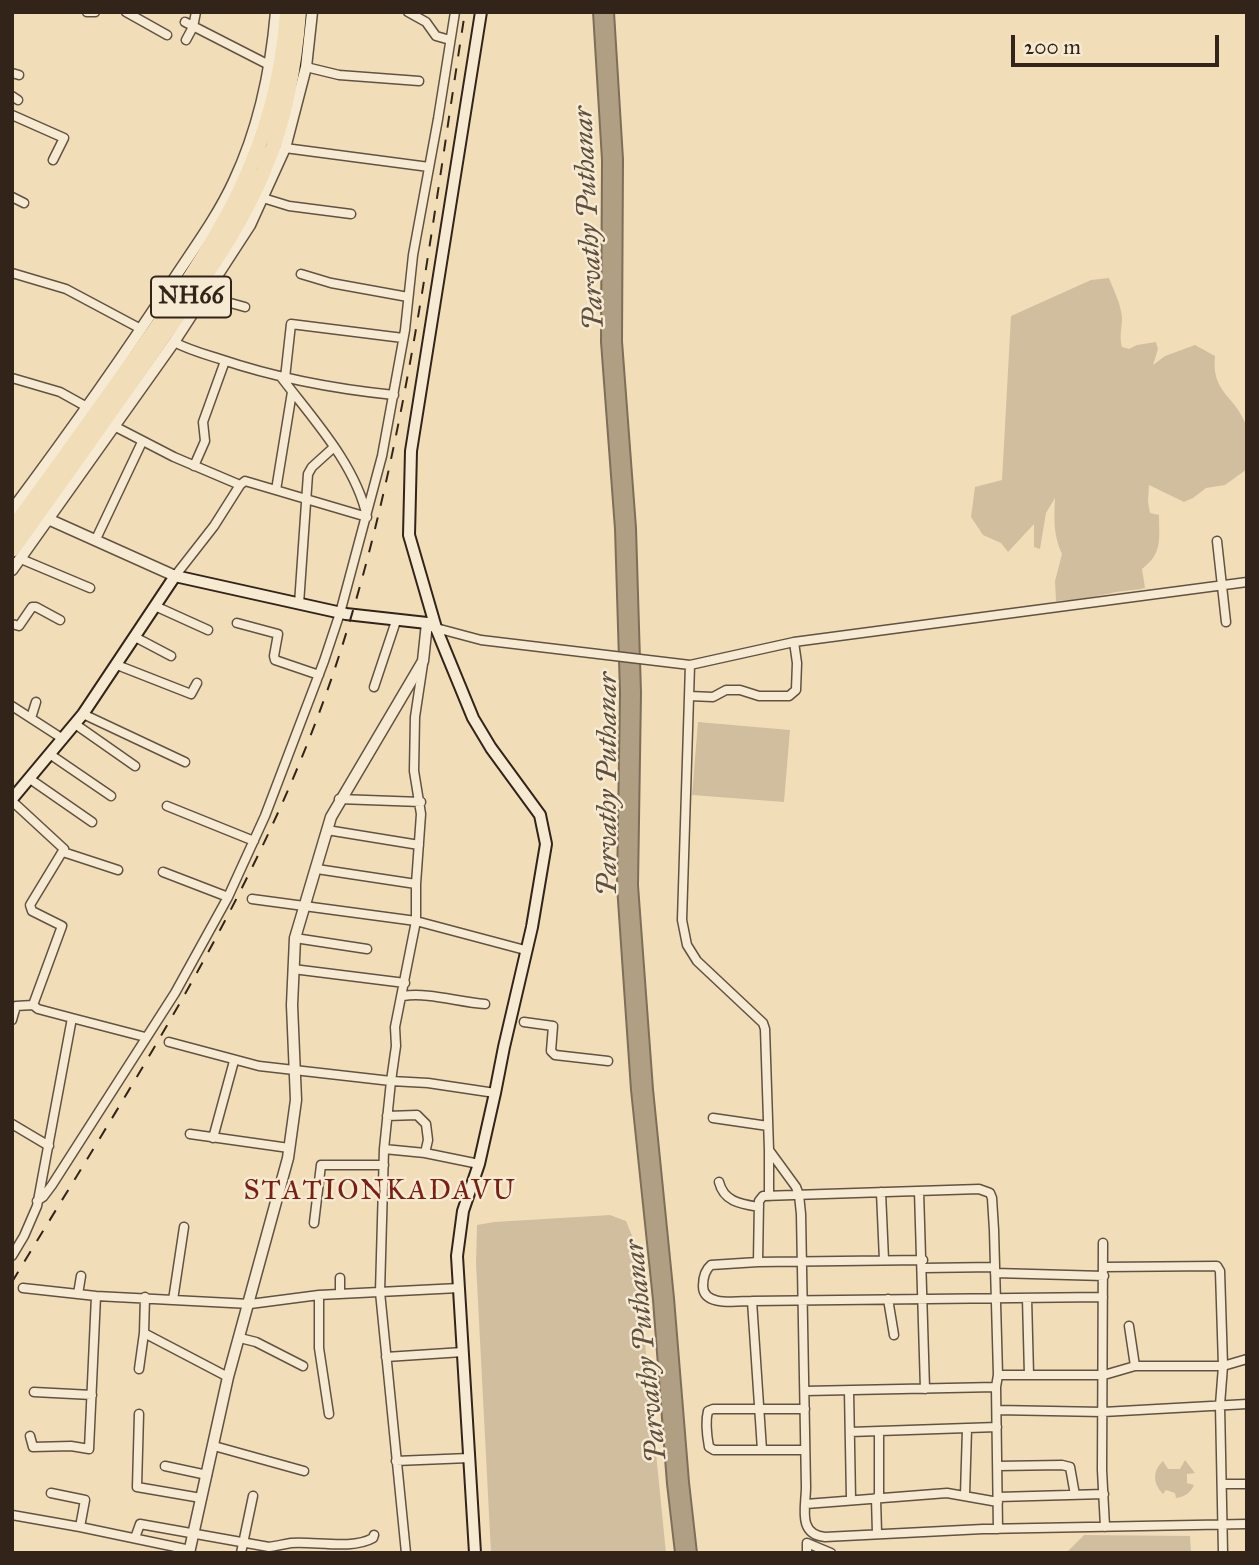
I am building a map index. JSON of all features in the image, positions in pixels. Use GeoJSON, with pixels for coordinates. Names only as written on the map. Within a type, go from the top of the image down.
{"type":"FeatureCollection","features":[{"type":"Feature","properties":{"kind":"highway","name":"NH66"},"geometry":{"type":"LineString","coordinates":[[12,529],[145,343],[209,248],[244,186],[273,105],[285,45],[287,12]]}},
{"type":"Feature","properties":{"kind":"highway","name":"NH66"},"geometry":{"type":"LineString","coordinates":[[17,555],[184,307],[237,225],[257,188],[287,103],[299,12]]}},
{"type":"Feature","properties":{"kind":"main road"},"geometry":{"type":"LineString","coordinates":[[475,1553],[457,1256],[463,1211],[479,1164],[532,927],[545,856],[545,829],[540,815],[491,748],[473,718],[432,626],[409,535],[411,451],[481,12]]}},
{"type":"Feature","properties":{"kind":"main road"},"geometry":{"type":"LineString","coordinates":[[12,800],[83,714],[175,576],[340,613],[432,626]]}},
{"type":"Feature","properties":{"kind":"street"},"geometry":{"type":"LineString","coordinates":[[87,12],[95,12]]}},
{"type":"Feature","properties":{"kind":"street"},"geometry":{"type":"LineString","coordinates":[[126,12],[167,35]]}},
{"type":"Feature","properties":{"kind":"street"},"geometry":{"type":"LineString","coordinates":[[186,40],[189,24],[196,12]]}},
{"type":"Feature","properties":{"kind":"street"},"geometry":{"type":"LineString","coordinates":[[12,510],[141,329],[219,210],[235,180],[256,124],[271,65],[276,12]]}},
{"type":"Feature","properties":{"kind":"street"},"geometry":{"type":"LineString","coordinates":[[12,570],[17,555],[48,519],[174,342],[234,252],[263,198],[285,148],[306,67],[312,12]]}},
{"type":"Feature","properties":{"kind":"street"},"geometry":{"type":"LineString","coordinates":[[408,12],[426,22],[436,36],[450,40]]}},
{"type":"Feature","properties":{"kind":"street"},"geometry":{"type":"LineString","coordinates":[[37,1201],[52,1185],[175,993],[228,897],[306,715],[340,613],[367,517],[394,395],[413,255],[455,12]]}},
{"type":"Feature","properties":{"kind":"street"},"geometry":{"type":"LineString","coordinates":[[189,24],[271,65]]}},
{"type":"Feature","properties":{"kind":"street"},"geometry":{"type":"LineString","coordinates":[[306,67],[339,75],[419,81]]}},
{"type":"Feature","properties":{"kind":"street"},"geometry":{"type":"LineString","coordinates":[[12,115],[64,138],[53,160]]}},
{"type":"Feature","properties":{"kind":"street"},"geometry":{"type":"LineString","coordinates":[[285,148],[429,167]]}},
{"type":"Feature","properties":{"kind":"street"},"geometry":{"type":"LineString","coordinates":[[12,197],[24,203]]}},
{"type":"Feature","properties":{"kind":"street"},"geometry":{"type":"LineString","coordinates":[[263,198],[289,206],[351,214]]}},
{"type":"Feature","properties":{"kind":"street"},"geometry":{"type":"LineString","coordinates":[[12,273],[66,289],[141,329]]}},
{"type":"Feature","properties":{"kind":"street"},"geometry":{"type":"LineString","coordinates":[[301,274],[331,283],[408,297]]}},
{"type":"Feature","properties":{"kind":"street"},"geometry":{"type":"LineString","coordinates":[[205,296],[245,307]]}},
{"type":"Feature","properties":{"kind":"street"},"geometry":{"type":"LineString","coordinates":[[367,517],[356,486],[333,448],[283,378],[291,324],[403,338]]}},
{"type":"Feature","properties":{"kind":"street"},"geometry":{"type":"LineString","coordinates":[[174,342],[191,351],[283,378],[394,395]]}},
{"type":"Feature","properties":{"kind":"street"},"geometry":{"type":"LineString","coordinates":[[194,466],[205,441],[203,422],[225,361]]}},
{"type":"Feature","properties":{"kind":"street"},"geometry":{"type":"LineString","coordinates":[[12,378],[60,392],[87,407]]}},
{"type":"Feature","properties":{"kind":"street"},"geometry":{"type":"LineString","coordinates":[[276,490],[292,391]]}},
{"type":"Feature","properties":{"kind":"street"},"geometry":{"type":"LineString","coordinates":[[114,426],[142,442],[240,485]]}},
{"type":"Feature","properties":{"kind":"street"},"geometry":{"type":"LineString","coordinates":[[96,539],[142,442]]}},
{"type":"Feature","properties":{"kind":"street"},"geometry":{"type":"LineString","coordinates":[[299,604],[309,470],[333,448]]}},
{"type":"Feature","properties":{"kind":"street"},"geometry":{"type":"LineString","coordinates":[[48,519],[175,576],[215,526],[240,485],[249,481],[367,517]]}},
{"type":"Feature","properties":{"kind":"street"},"geometry":{"type":"LineString","coordinates":[[1217,541],[1226,622]]}},
{"type":"Feature","properties":{"kind":"street"},"geometry":{"type":"LineString","coordinates":[[17,555],[90,588]]}},
{"type":"Feature","properties":{"kind":"street"},"geometry":{"type":"LineString","coordinates":[[406,1553],[380,1292],[384,1149],[396,1027],[416,921],[421,802],[414,771],[415,717],[423,661],[432,626],[481,640],[690,665],[794,642],[1247,582]]}},
{"type":"Feature","properties":{"kind":"street"},"geometry":{"type":"LineString","coordinates":[[156,606],[208,630]]}},
{"type":"Feature","properties":{"kind":"street"},"geometry":{"type":"LineString","coordinates":[[12,624],[19,626],[29,609],[36,607],[60,620]]}},
{"type":"Feature","properties":{"kind":"street"},"geometry":{"type":"LineString","coordinates":[[374,687],[396,621]]}},
{"type":"Feature","properties":{"kind":"street"},"geometry":{"type":"LineString","coordinates":[[237,623],[278,634],[275,660],[319,675]]}},
{"type":"Feature","properties":{"kind":"street"},"geometry":{"type":"LineString","coordinates":[[135,637],[171,656]]}},
{"type":"Feature","properties":{"kind":"street"},"geometry":{"type":"LineString","coordinates":[[689,696],[713,697],[726,690],[740,690],[759,696],[789,696],[796,690],[797,663],[794,642]]}},
{"type":"Feature","properties":{"kind":"street"},"geometry":{"type":"LineString","coordinates":[[12,1516],[80,1527],[189,1551],[228,1377],[250,1304],[289,1148],[296,1100],[293,969],[295,938],[327,830],[340,799],[423,661]]}},
{"type":"Feature","properties":{"kind":"street"},"geometry":{"type":"LineString","coordinates":[[117,665],[191,694],[197,683]]}},
{"type":"Feature","properties":{"kind":"street"},"geometry":{"type":"LineString","coordinates":[[690,665],[682,920],[687,946],[697,961],[763,1023],[765,1029],[769,1196]]}},
{"type":"Feature","properties":{"kind":"street"},"geometry":{"type":"LineString","coordinates":[[31,719],[36,702]]}},
{"type":"Feature","properties":{"kind":"street"},"geometry":{"type":"LineString","coordinates":[[12,706],[64,739]]}},
{"type":"Feature","properties":{"kind":"street"},"geometry":{"type":"LineString","coordinates":[[83,714],[185,762]]}},
{"type":"Feature","properties":{"kind":"street"},"geometry":{"type":"LineString","coordinates":[[75,724],[135,766]]}},
{"type":"Feature","properties":{"kind":"street"},"geometry":{"type":"LineString","coordinates":[[51,755],[111,796]]}},
{"type":"Feature","properties":{"kind":"street"},"geometry":{"type":"LineString","coordinates":[[30,779],[92,822]]}},
{"type":"Feature","properties":{"kind":"street"},"geometry":{"type":"LineString","coordinates":[[340,799],[421,802]]}},
{"type":"Feature","properties":{"kind":"street"},"geometry":{"type":"LineString","coordinates":[[12,800],[62,847],[63,852],[30,905],[32,911],[62,926],[33,1005]]}},
{"type":"Feature","properties":{"kind":"street"},"geometry":{"type":"LineString","coordinates":[[167,806],[254,841]]}},
{"type":"Feature","properties":{"kind":"street"},"geometry":{"type":"LineString","coordinates":[[327,830],[419,845]]}},
{"type":"Feature","properties":{"kind":"street"},"geometry":{"type":"LineString","coordinates":[[63,852],[118,870]]}},
{"type":"Feature","properties":{"kind":"street"},"geometry":{"type":"LineString","coordinates":[[317,869],[416,884]]}},
{"type":"Feature","properties":{"kind":"street"},"geometry":{"type":"LineString","coordinates":[[163,872],[228,897]]}},
{"type":"Feature","properties":{"kind":"street"},"geometry":{"type":"LineString","coordinates":[[252,899],[416,921],[525,950]]}},
{"type":"Feature","properties":{"kind":"street"},"geometry":{"type":"LineString","coordinates":[[295,938],[367,949]]}},
{"type":"Feature","properties":{"kind":"street"},"geometry":{"type":"LineString","coordinates":[[293,969],[405,983]]}},
{"type":"Feature","properties":{"kind":"street"},"geometry":{"type":"LineString","coordinates":[[403,996],[420,994],[485,1003]]}},
{"type":"Feature","properties":{"kind":"street"},"geometry":{"type":"LineString","coordinates":[[12,1020],[16,1006],[33,1005],[38,1009],[145,1037]]}},
{"type":"Feature","properties":{"kind":"street"},"geometry":{"type":"LineString","coordinates":[[12,1256],[28,1227],[37,1201],[72,1018]]}},
{"type":"Feature","properties":{"kind":"street"},"geometry":{"type":"LineString","coordinates":[[524,1022],[552,1026],[551,1051],[555,1055],[608,1061]]}},
{"type":"Feature","properties":{"kind":"street"},"geometry":{"type":"LineString","coordinates":[[169,1042],[233,1061],[295,1072],[428,1083],[495,1093]]}},
{"type":"Feature","properties":{"kind":"street"},"geometry":{"type":"LineString","coordinates":[[213,1138],[233,1061]]}},
{"type":"Feature","properties":{"kind":"street"},"geometry":{"type":"LineString","coordinates":[[387,1116],[417,1115],[426,1124],[428,1140],[425,1153]]}},
{"type":"Feature","properties":{"kind":"street"},"geometry":{"type":"LineString","coordinates":[[713,1118],[768,1126]]}},
{"type":"Feature","properties":{"kind":"street"},"geometry":{"type":"LineString","coordinates":[[12,1124],[49,1146]]}},
{"type":"Feature","properties":{"kind":"street"},"geometry":{"type":"LineString","coordinates":[[190,1134],[289,1148]]}},
{"type":"Feature","properties":{"kind":"street"},"geometry":{"type":"LineString","coordinates":[[384,1149],[425,1153],[479,1164]]}},
{"type":"Feature","properties":{"kind":"street"},"geometry":{"type":"LineString","coordinates":[[769,1150],[799,1195],[807,1532],[825,1537],[998,1529],[1247,1524]]}},
{"type":"Feature","properties":{"kind":"street"},"geometry":{"type":"LineString","coordinates":[[314,1223],[321,1165],[384,1165]]}},
{"type":"Feature","properties":{"kind":"street"},"geometry":{"type":"LineString","coordinates":[[719,1182],[721,1190],[735,1203],[759,1207]]}},
{"type":"Feature","properties":{"kind":"street"},"geometry":{"type":"LineString","coordinates":[[758,1262],[761,1198],[979,1189],[989,1193],[994,1220],[998,1529]]}},
{"type":"Feature","properties":{"kind":"street"},"geometry":{"type":"LineString","coordinates":[[919,1191],[925,1389]]}},
{"type":"Feature","properties":{"kind":"street"},"geometry":{"type":"LineString","coordinates":[[881,1192],[884,1260]]}},
{"type":"Feature","properties":{"kind":"street"},"geometry":{"type":"LineString","coordinates":[[173,1300],[184,1227]]}},
{"type":"Feature","properties":{"kind":"street"},"geometry":{"type":"LineString","coordinates":[[1104,1243],[1105,1527]]}},
{"type":"Feature","properties":{"kind":"street"},"geometry":{"type":"LineString","coordinates":[[1103,1297],[752,1301],[708,1298],[704,1293],[704,1276],[711,1265],[802,1261],[884,1260],[995,1270],[1104,1271],[1217,1266],[1223,1366],[1220,1405],[1223,1553]]}},
{"type":"Feature","properties":{"kind":"street"},"geometry":{"type":"LineString","coordinates":[[78,1294],[81,1276]]}},
{"type":"Feature","properties":{"kind":"street"},"geometry":{"type":"LineString","coordinates":[[340,1278],[341,1294]]}},
{"type":"Feature","properties":{"kind":"street"},"geometry":{"type":"LineString","coordinates":[[23,1288],[96,1296],[250,1304],[319,1295],[459,1288]]}},
{"type":"Feature","properties":{"kind":"street"},"geometry":{"type":"LineString","coordinates":[[319,1295],[319,1348],[329,1414]]}},
{"type":"Feature","properties":{"kind":"street"},"geometry":{"type":"LineString","coordinates":[[30,1436],[33,1447],[71,1446],[89,1449],[96,1296]]}},
{"type":"Feature","properties":{"kind":"street"},"geometry":{"type":"LineString","coordinates":[[139,1369],[145,1297]]}},
{"type":"Feature","properties":{"kind":"street"},"geometry":{"type":"LineString","coordinates":[[1027,1298],[1029,1375]]}},
{"type":"Feature","properties":{"kind":"street"},"geometry":{"type":"LineString","coordinates":[[888,1299],[894,1335]]}},
{"type":"Feature","properties":{"kind":"street"},"geometry":{"type":"LineString","coordinates":[[752,1301],[762,1450]]}},
{"type":"Feature","properties":{"kind":"street"},"geometry":{"type":"LineString","coordinates":[[1129,1326],[1135,1366]]}},
{"type":"Feature","properties":{"kind":"street"},"geometry":{"type":"LineString","coordinates":[[144,1333],[228,1377]]}},
{"type":"Feature","properties":{"kind":"street"},"geometry":{"type":"LineString","coordinates":[[240,1338],[256,1342],[303,1366]]}},
{"type":"Feature","properties":{"kind":"street"},"geometry":{"type":"LineString","coordinates":[[386,1357],[463,1352]]}},
{"type":"Feature","properties":{"kind":"street"},"geometry":{"type":"LineString","coordinates":[[998,1375],[1104,1375],[1135,1366],[1223,1366],[1247,1359]]}},
{"type":"Feature","properties":{"kind":"street"},"geometry":{"type":"LineString","coordinates":[[804,1391],[996,1387]]}},
{"type":"Feature","properties":{"kind":"street"},"geometry":{"type":"LineString","coordinates":[[849,1391],[851,1499]]}},
{"type":"Feature","properties":{"kind":"street"},"geometry":{"type":"LineString","coordinates":[[34,1392],[92,1395]]}},
{"type":"Feature","properties":{"kind":"street"},"geometry":{"type":"LineString","coordinates":[[997,1410],[1103,1412],[1247,1404]]}},
{"type":"Feature","properties":{"kind":"street"},"geometry":{"type":"LineString","coordinates":[[805,1409],[708,1411],[708,1442],[709,1447],[714,1450],[805,1450]]}},
{"type":"Feature","properties":{"kind":"street"},"geometry":{"type":"LineString","coordinates":[[139,1414],[137,1487],[201,1498]]}},
{"type":"Feature","properties":{"kind":"street"},"geometry":{"type":"LineString","coordinates":[[850,1432],[996,1427]]}},
{"type":"Feature","properties":{"kind":"street"},"geometry":{"type":"LineString","coordinates":[[965,1495],[967,1429]]}},
{"type":"Feature","properties":{"kind":"street"},"geometry":{"type":"LineString","coordinates":[[877,1533],[879,1432]]}},
{"type":"Feature","properties":{"kind":"street"},"geometry":{"type":"LineString","coordinates":[[214,1446],[304,1471]]}},
{"type":"Feature","properties":{"kind":"street"},"geometry":{"type":"LineString","coordinates":[[396,1461],[469,1458]]}},
{"type":"Feature","properties":{"kind":"street"},"geometry":{"type":"LineString","coordinates":[[165,1466],[207,1475]]}},
{"type":"Feature","properties":{"kind":"street"},"geometry":{"type":"LineString","coordinates":[[998,1466],[1070,1467],[1075,1495]]}},
{"type":"Feature","properties":{"kind":"street"},"geometry":{"type":"LineString","coordinates":[[1222,1484],[1247,1484]]}},
{"type":"Feature","properties":{"kind":"street"},"geometry":{"type":"LineString","coordinates":[[51,1493],[85,1500],[80,1527]]}},
{"type":"Feature","properties":{"kind":"street"},"geometry":{"type":"LineString","coordinates":[[806,1504],[947,1493],[998,1500],[1104,1494]]}},
{"type":"Feature","properties":{"kind":"street"},"geometry":{"type":"LineString","coordinates":[[241,1553],[253,1496]]}},
{"type":"Feature","properties":{"kind":"street"},"geometry":{"type":"LineString","coordinates":[[135,1538],[140,1524],[269,1547],[290,1543],[335,1545],[367,1542],[374,1535]]}},
{"type":"Feature","properties":{"kind":"street"},"geometry":{"type":"LineString","coordinates":[[807,1553],[807,1543],[831,1553]]}},
{"type":"Feature","properties":{"kind":"shaded area"},"geometry":{"type":"Polygon","coordinates":[[[593,12],[614,12],[623,159],[622,341],[636,528],[641,693],[638,885],[653,1089],[697,1553],[675,1553],[631,1090],[617,886],[620,693],[615,529],[601,342],[602,160],[593,12]]]}},
{"type":"Feature","properties":{"kind":"shaded area"},"geometry":{"type":"Polygon","coordinates":[[[1109,278],[1122,318],[1122,347],[1129,349],[1156,342],[1158,349],[1153,365],[1165,356],[1195,345],[1215,356],[1220,386],[1246,425],[1247,469],[1225,485],[1206,488],[1184,502],[1149,485],[1150,513],[1159,515],[1159,538],[1154,557],[1142,569],[1145,588],[1056,601],[1055,581],[1062,554],[1054,519],[1055,498],[1046,513],[1040,549],[1034,547],[1034,524],[1008,552],[1001,543],[983,535],[971,517],[975,487],[1002,480],[1011,316],[1091,280],[1109,278]]]}},
{"type":"Feature","properties":{"kind":"shaded area"},"geometry":{"type":"Polygon","coordinates":[[[698,722],[790,730],[784,802],[692,795],[698,722]]]}},
{"type":"Feature","properties":{"kind":"shaded area"},"geometry":{"type":"Polygon","coordinates":[[[610,1215],[626,1221],[635,1243],[666,1553],[491,1553],[476,1263],[477,1225],[610,1215]]]}},
{"type":"Feature","properties":{"kind":"shaded area"},"geometry":{"type":"Polygon","coordinates":[[[1185,1460],[1195,1473],[1187,1474],[1187,1483],[1194,1485],[1193,1488],[1187,1494],[1176,1498],[1175,1493],[1166,1490],[1163,1494],[1155,1478],[1159,1465],[1163,1461],[1168,1469],[1180,1469],[1185,1460]]]}},
{"type":"Feature","properties":{"kind":"shaded area"},"geometry":{"type":"Polygon","coordinates":[[[1084,1535],[1190,1536],[1191,1553],[1066,1553],[1084,1535]]]}},
{"type":"Feature","properties":{"kind":"railway"},"geometry":{"type":"LineString","coordinates":[[12,1282],[146,1062],[229,912],[302,757],[332,677],[379,514],[397,431],[427,264],[465,12]]}},
{"type":"Feature","properties":{"kind":"district","name":"STATIONKADAVU"},"geometry":{"type":"Point","coordinates":[380,1192]}},
{"type":"Feature","properties":{"kind":"water label","name":"Parvathy Puthanar"},"geometry":{"type":"Point","coordinates":[590,218]}},
{"type":"Feature","properties":{"kind":"water label","name":"Parvathy Puthanar"},"geometry":{"type":"Point","coordinates":[609,784]}},
{"type":"Feature","properties":{"kind":"water label","name":"Parvathy Puthanar"},"geometry":{"type":"Point","coordinates":[647,1351]}}]}
